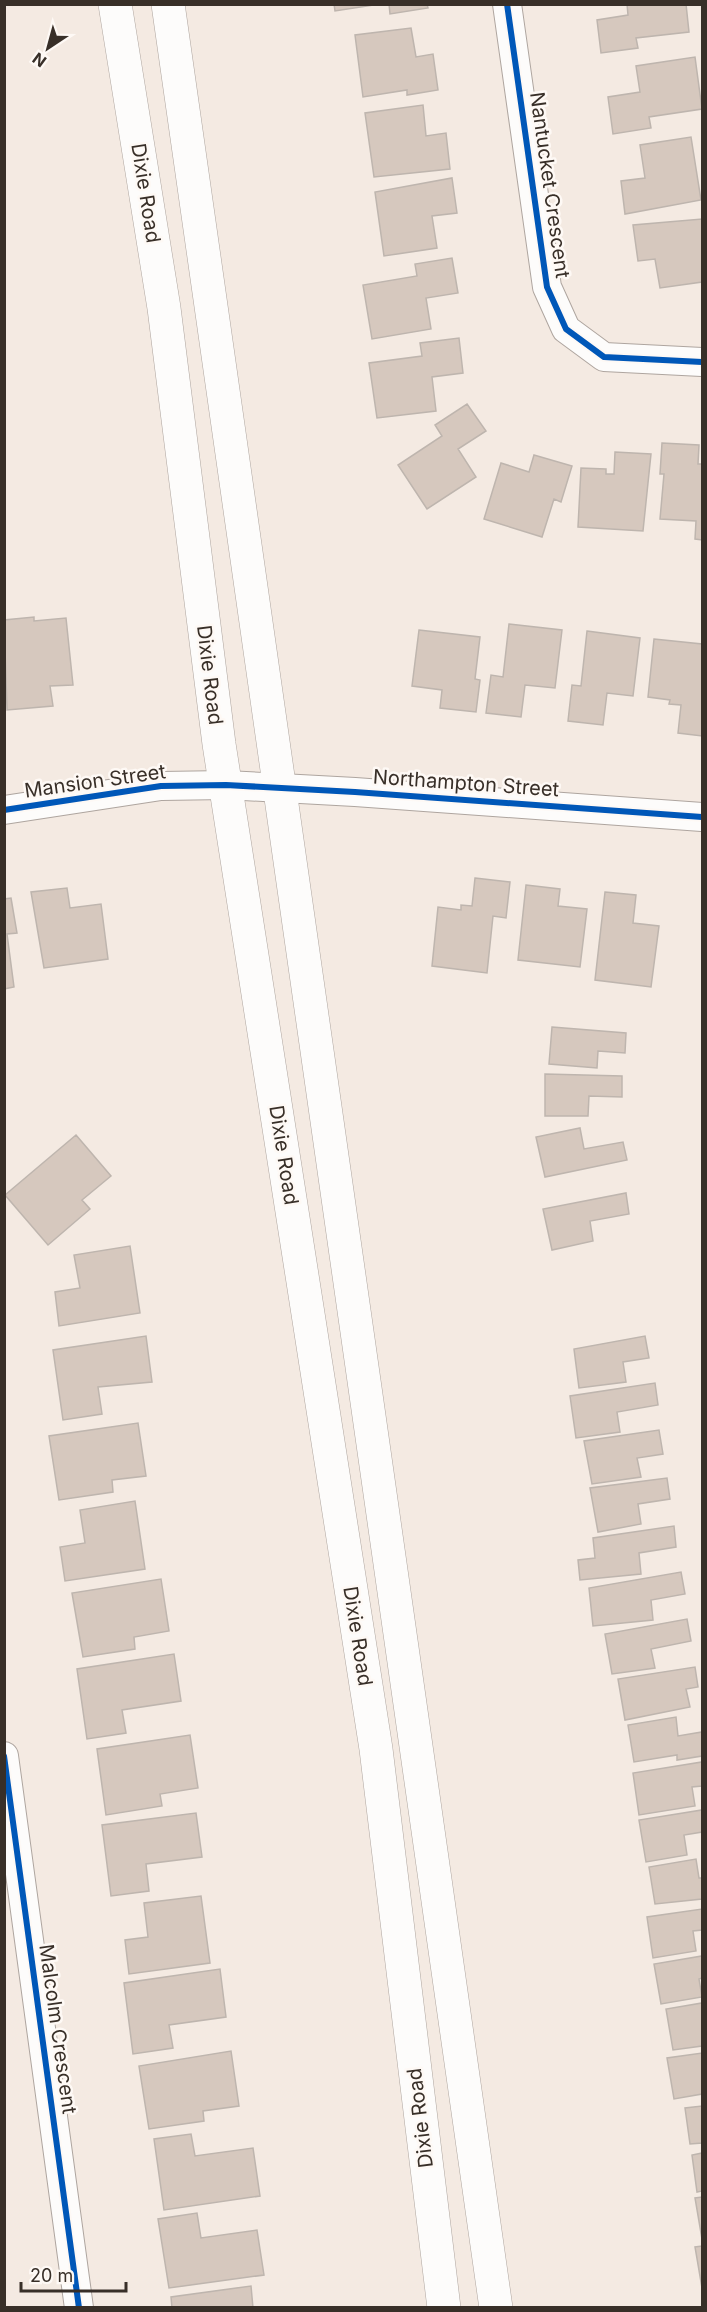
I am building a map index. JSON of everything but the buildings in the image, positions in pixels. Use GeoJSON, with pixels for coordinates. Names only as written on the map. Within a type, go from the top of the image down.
{"type":"FeatureCollection","features":[{"type":"Feature","properties":{"kind":"main road","name":"Dixie Road"},"geometry":{"type":"LineString","coordinates":[[115,4],[165,308],[226,785],[376,1749],[444,2307]]}},
{"type":"Feature","properties":{"kind":"main road","name":"Dixie Road"},"geometry":{"type":"LineString","coordinates":[[168,4],[496,2307]]}},
{"type":"Feature","properties":{"kind":"street","name":"Nantucket Crescent"},"geometry":{"type":"LineString","coordinates":[[507,4],[547,287],[566,329],[604,357],[702,362]]}},
{"type":"Feature","properties":{"kind":"street","name":"Northampton Street"},"geometry":{"type":"LineString","coordinates":[[226,785],[702,817]]}},
{"type":"Feature","properties":{"kind":"street","name":"Mansion Street"},"geometry":{"type":"LineString","coordinates":[[4,810],[161,786],[226,785]]}},
{"type":"Feature","properties":{"kind":"street","name":"Malcolm Crescent"},"geometry":{"type":"LineString","coordinates":[[4,1756],[79,2307]]}},
{"type":"Feature","properties":{"kind":"cycle path"},"geometry":{"type":"LineString","coordinates":[[507,4],[547,287],[566,329],[604,357],[702,362]]}},
{"type":"Feature","properties":{"kind":"cycle path"},"geometry":{"type":"LineString","coordinates":[[4,810],[161,786],[226,785],[702,817]]}},
{"type":"Feature","properties":{"kind":"cycle path"},"geometry":{"type":"LineString","coordinates":[[4,1756],[79,2308]]}}]}
